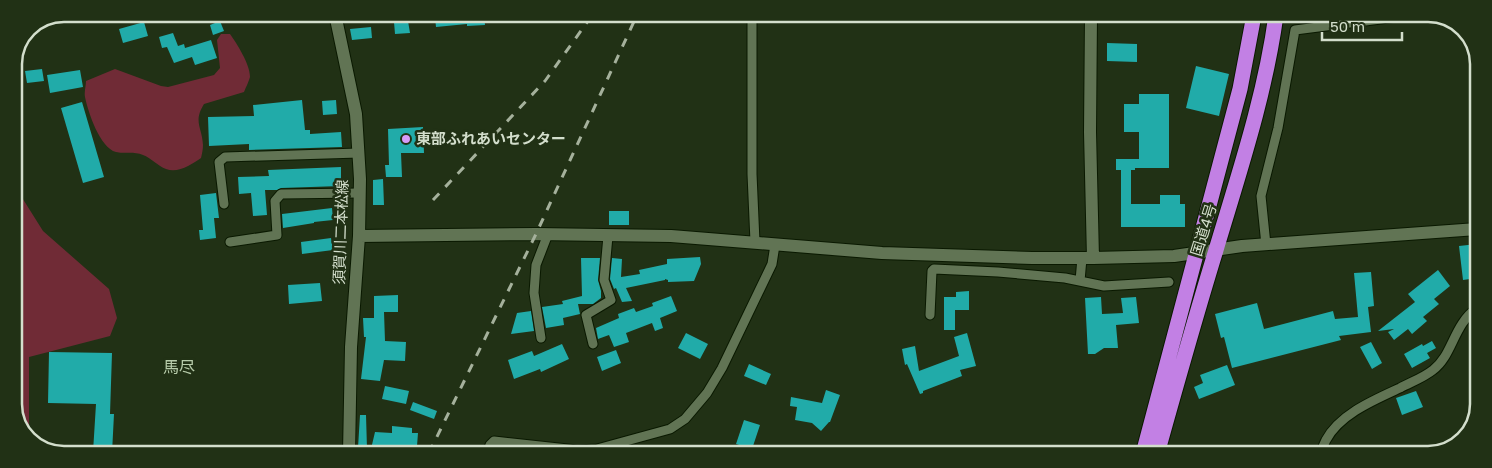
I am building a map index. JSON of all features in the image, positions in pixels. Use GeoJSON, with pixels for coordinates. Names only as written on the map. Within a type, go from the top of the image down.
{"type":"FeatureCollection","features":[{"type":"Feature","properties":{"kind":"highway","name":"国道4号"},"geometry":{"type":"LineString","coordinates":[[1145,446],[1240,89],[1253,22]]}},
{"type":"Feature","properties":{"kind":"highway","name":"国道4号"},"geometry":{"type":"LineString","coordinates":[[1159,446],[1255,117],[1275,22]]}},
{"type":"Feature","properties":{"kind":"street","name":"須賀川二本松線"},"geometry":{"type":"LineString","coordinates":[[337,22],[356,114],[359,153],[359,236],[351,347],[349,446]]}},
{"type":"Feature","properties":{"kind":"street"},"geometry":{"type":"LineString","coordinates":[[752,22],[752,174],[755,242]]}},
{"type":"Feature","properties":{"kind":"street"},"geometry":{"type":"LineString","coordinates":[[1080,281],[1088,258],[1091,22]]}},
{"type":"Feature","properties":{"kind":"street"},"geometry":{"type":"LineString","coordinates":[[1266,245],[1261,196],[1278,128],[1294,30],[1357,22]]}},
{"type":"Feature","properties":{"kind":"street"},"geometry":{"type":"LineString","coordinates":[[224,204],[219,162],[225,156],[359,153]]}},
{"type":"Feature","properties":{"kind":"street"},"geometry":{"type":"LineString","coordinates":[[230,242],[277,235],[275,201],[281,194],[360,193]]}},
{"type":"Feature","properties":{"kind":"street"},"geometry":{"type":"LineString","coordinates":[[359,236],[548,234],[671,236],[882,253],[1088,258],[1174,256],[1242,246],[1469,230]]}},
{"type":"Feature","properties":{"kind":"street"},"geometry":{"type":"LineString","coordinates":[[541,338],[534,293],[536,265],[548,234]]}},
{"type":"Feature","properties":{"kind":"street"},"geometry":{"type":"LineString","coordinates":[[593,344],[586,315],[611,300],[604,280],[608,236]]}},
{"type":"Feature","properties":{"kind":"street"},"geometry":{"type":"LineString","coordinates":[[608,446],[670,429],[685,419],[707,392],[722,368],[772,264],[775,245]]}},
{"type":"Feature","properties":{"kind":"street"},"geometry":{"type":"LineString","coordinates":[[930,315],[932,271],[934,269],[1065,278],[1104,286],[1169,282]]}},
{"type":"Feature","properties":{"kind":"street"},"geometry":{"type":"LineString","coordinates":[[1324,446],[1338,424],[1352,414],[1379,398],[1419,379],[1434,369],[1442,360],[1456,332],[1470,313]]}},
{"type":"Feature","properties":{"kind":"street"},"geometry":{"type":"LineString","coordinates":[[490,446],[494,441],[540,446]]}},
{"type":"Feature","properties":{"kind":"shaded area"},"geometry":{"type":"Polygon","coordinates":[[[221,34],[230,34],[233,38],[246,60],[250,77],[244,92],[204,104],[199,115],[203,145],[201,158],[185,168],[171,170],[163,168],[143,155],[116,152],[105,144],[96,129],[89,111],[85,95],[86,81],[115,69],[168,87],[214,75],[220,68],[217,40],[221,34]]]}},
{"type":"Feature","properties":{"kind":"shaded area"},"geometry":{"type":"Polygon","coordinates":[[[22,198],[43,231],[109,289],[117,318],[110,336],[29,357],[29,425],[23,411],[22,198]]]}},
{"type":"Feature","properties":{"kind":"building"},"geometry":{"type":"Polygon","coordinates":[[[144,22],[148,36],[123,43],[119,29],[144,22]]]}},
{"type":"Feature","properties":{"kind":"building"},"geometry":{"type":"Polygon","coordinates":[[[220,22],[224,31],[213,35],[210,25],[220,22]]]}},
{"type":"Feature","properties":{"kind":"building"},"geometry":{"type":"Polygon","coordinates":[[[394,22],[408,22],[410,33],[395,34],[394,22]]]}},
{"type":"Feature","properties":{"kind":"building"},"geometry":{"type":"Polygon","coordinates":[[[436,22],[485,22],[485,25],[467,26],[467,24],[436,27],[436,22]]]}},
{"type":"Feature","properties":{"kind":"building"},"geometry":{"type":"Polygon","coordinates":[[[371,27],[372,38],[352,40],[350,29],[371,27]]]}},
{"type":"Feature","properties":{"kind":"building"},"geometry":{"type":"Polygon","coordinates":[[[173,33],[178,46],[184,44],[185,48],[211,40],[217,58],[195,65],[192,57],[174,63],[167,47],[162,48],[159,37],[173,33]]]}},
{"type":"Feature","properties":{"kind":"building"},"geometry":{"type":"Polygon","coordinates":[[[1107,43],[1137,44],[1137,62],[1107,61],[1107,43]]]}},
{"type":"Feature","properties":{"kind":"building"},"geometry":{"type":"Polygon","coordinates":[[[1196,66],[1229,74],[1219,116],[1186,108],[1196,66]]]}},
{"type":"Feature","properties":{"kind":"building"},"geometry":{"type":"Polygon","coordinates":[[[42,69],[44,81],[27,83],[25,71],[42,69]]]}},
{"type":"Feature","properties":{"kind":"building"},"geometry":{"type":"Polygon","coordinates":[[[80,70],[83,87],[50,93],[47,75],[80,70]]]}},
{"type":"Feature","properties":{"kind":"building"},"geometry":{"type":"Polygon","coordinates":[[[1139,94],[1169,94],[1169,168],[1135,168],[1135,170],[1131,170],[1131,204],[1160,204],[1160,195],[1180,195],[1180,204],[1185,204],[1185,227],[1121,227],[1121,170],[1116,170],[1116,159],[1139,159],[1139,132],[1124,132],[1124,104],[1139,104],[1139,94]]]}},
{"type":"Feature","properties":{"kind":"building"},"geometry":{"type":"Polygon","coordinates":[[[302,100],[305,130],[310,130],[310,134],[341,132],[342,147],[249,150],[249,144],[209,146],[208,117],[254,116],[253,105],[302,100]]]}},
{"type":"Feature","properties":{"kind":"building"},"geometry":{"type":"Polygon","coordinates":[[[336,100],[337,114],[323,115],[322,101],[336,100]]]}},
{"type":"Feature","properties":{"kind":"building"},"geometry":{"type":"Polygon","coordinates":[[[82,102],[104,177],[83,183],[61,108],[82,102]]]}},
{"type":"Feature","properties":{"kind":"building"},"geometry":{"type":"Polygon","coordinates":[[[423,127],[424,153],[401,153],[402,177],[386,177],[385,165],[389,165],[388,129],[423,127]]]}},
{"type":"Feature","properties":{"kind":"building"},"geometry":{"type":"Polygon","coordinates":[[[341,167],[341,186],[265,190],[267,215],[253,216],[251,193],[239,194],[238,177],[269,176],[268,170],[341,167]]]}},
{"type":"Feature","properties":{"kind":"building"},"geometry":{"type":"Polygon","coordinates":[[[383,179],[384,205],[373,205],[373,180],[383,179]]]}},
{"type":"Feature","properties":{"kind":"building"},"geometry":{"type":"Polygon","coordinates":[[[216,193],[219,218],[214,218],[216,238],[200,240],[199,230],[203,230],[200,195],[216,193]]]}},
{"type":"Feature","properties":{"kind":"building"},"geometry":{"type":"Polygon","coordinates":[[[332,208],[333,220],[283,228],[282,214],[332,208]]]}},
{"type":"Feature","properties":{"kind":"building"},"geometry":{"type":"Polygon","coordinates":[[[609,211],[629,211],[629,225],[609,225],[609,211]]]}},
{"type":"Feature","properties":{"kind":"building"},"geometry":{"type":"Polygon","coordinates":[[[331,238],[333,250],[302,254],[301,242],[331,238]]]}},
{"type":"Feature","properties":{"kind":"building"},"geometry":{"type":"Polygon","coordinates":[[[1470,245],[1470,279],[1463,280],[1459,246],[1470,245]]]}},
{"type":"Feature","properties":{"kind":"building"},"geometry":{"type":"Polygon","coordinates":[[[700,257],[701,264],[694,281],[668,282],[665,279],[626,288],[632,301],[622,302],[610,279],[612,258],[622,259],[621,277],[640,274],[639,270],[667,264],[667,259],[700,257]]]}},
{"type":"Feature","properties":{"kind":"building"},"geometry":{"type":"Polygon","coordinates":[[[581,258],[600,258],[598,280],[601,298],[593,304],[578,304],[580,314],[563,318],[564,325],[546,328],[542,307],[563,304],[562,301],[582,296],[581,258]]]}},
{"type":"Feature","properties":{"kind":"building"},"geometry":{"type":"Polygon","coordinates":[[[1438,270],[1450,286],[1434,299],[1439,304],[1423,317],[1427,321],[1412,334],[1408,329],[1394,340],[1388,332],[1394,329],[1378,331],[1415,302],[1408,294],[1438,270]]]}},
{"type":"Feature","properties":{"kind":"building"},"geometry":{"type":"Polygon","coordinates":[[[1371,272],[1374,306],[1368,307],[1371,332],[1339,336],[1341,340],[1232,368],[1224,337],[1221,338],[1215,314],[1257,303],[1264,329],[1333,311],[1335,319],[1358,317],[1354,273],[1371,272]]]}},
{"type":"Feature","properties":{"kind":"building"},"geometry":{"type":"Polygon","coordinates":[[[320,283],[322,301],[289,304],[288,285],[320,283]]]}},
{"type":"Feature","properties":{"kind":"building"},"geometry":{"type":"Polygon","coordinates":[[[969,291],[969,310],[955,310],[955,330],[944,330],[944,297],[956,297],[956,292],[969,291]]]}},
{"type":"Feature","properties":{"kind":"building"},"geometry":{"type":"Polygon","coordinates":[[[398,295],[398,312],[384,312],[385,341],[406,342],[405,361],[384,360],[380,381],[361,379],[366,337],[364,337],[363,318],[374,318],[374,296],[398,295]]]}},
{"type":"Feature","properties":{"kind":"building"},"geometry":{"type":"Polygon","coordinates":[[[671,296],[677,311],[660,318],[663,328],[655,331],[652,323],[626,333],[629,342],[614,347],[609,335],[598,339],[596,328],[619,318],[618,314],[634,308],[636,312],[653,306],[652,303],[671,296]]]}},
{"type":"Feature","properties":{"kind":"building"},"geometry":{"type":"Polygon","coordinates":[[[1101,297],[1102,314],[1123,313],[1121,298],[1136,297],[1139,323],[1116,325],[1118,348],[1104,348],[1095,354],[1088,354],[1085,298],[1101,297]]]}},
{"type":"Feature","properties":{"kind":"building"},"geometry":{"type":"Polygon","coordinates":[[[531,311],[534,331],[511,334],[517,313],[531,311]]]}},
{"type":"Feature","properties":{"kind":"building"},"geometry":{"type":"Polygon","coordinates":[[[686,333],[708,344],[700,359],[678,348],[686,333]]]}},
{"type":"Feature","properties":{"kind":"building"},"geometry":{"type":"Polygon","coordinates":[[[967,333],[976,366],[960,370],[962,376],[923,391],[920,394],[907,364],[905,365],[902,349],[915,346],[919,371],[959,356],[954,337],[967,333]]]}},
{"type":"Feature","properties":{"kind":"building"},"geometry":{"type":"Polygon","coordinates":[[[1432,341],[1436,348],[1427,353],[1430,358],[1412,368],[1404,354],[1432,341]]]}},
{"type":"Feature","properties":{"kind":"building"},"geometry":{"type":"Polygon","coordinates":[[[1371,342],[1382,363],[1372,369],[1360,347],[1371,342]]]}},
{"type":"Feature","properties":{"kind":"building"},"geometry":{"type":"Polygon","coordinates":[[[562,344],[569,359],[541,372],[540,369],[514,379],[508,360],[532,351],[534,356],[562,344]]]}},
{"type":"Feature","properties":{"kind":"building"},"geometry":{"type":"Polygon","coordinates":[[[616,350],[621,363],[602,371],[597,357],[616,350]]]}},
{"type":"Feature","properties":{"kind":"building"},"geometry":{"type":"Polygon","coordinates":[[[49,352],[112,353],[110,414],[114,414],[112,446],[93,446],[96,404],[48,403],[49,352]]]}},
{"type":"Feature","properties":{"kind":"building"},"geometry":{"type":"Polygon","coordinates":[[[749,364],[771,374],[766,385],[744,376],[749,364]]]}},
{"type":"Feature","properties":{"kind":"building"},"geometry":{"type":"Polygon","coordinates":[[[1227,365],[1235,385],[1199,399],[1194,387],[1203,383],[1200,375],[1227,365]]]}},
{"type":"Feature","properties":{"kind":"building"},"geometry":{"type":"Polygon","coordinates":[[[385,386],[409,391],[406,404],[382,399],[385,386]]]}},
{"type":"Feature","properties":{"kind":"building"},"geometry":{"type":"Polygon","coordinates":[[[826,390],[840,395],[830,422],[821,431],[812,423],[795,420],[797,407],[790,406],[791,397],[822,403],[826,390]]]}},
{"type":"Feature","properties":{"kind":"building"},"geometry":{"type":"Polygon","coordinates":[[[1416,391],[1423,407],[1402,415],[1396,398],[1416,391]]]}},
{"type":"Feature","properties":{"kind":"building"},"geometry":{"type":"Polygon","coordinates":[[[413,402],[437,411],[434,419],[410,410],[413,402]]]}},
{"type":"Feature","properties":{"kind":"building"},"geometry":{"type":"Polygon","coordinates":[[[360,415],[366,415],[367,446],[358,446],[360,415]]]}},
{"type":"Feature","properties":{"kind":"building"},"geometry":{"type":"Polygon","coordinates":[[[744,420],[760,425],[753,446],[736,444],[744,420]]]}},
{"type":"Feature","properties":{"kind":"building"},"geometry":{"type":"Polygon","coordinates":[[[392,426],[412,428],[412,433],[418,433],[417,446],[372,446],[375,432],[392,433],[392,426]]]}},
{"type":"Feature","properties":{"kind":"railway"},"geometry":{"type":"LineString","coordinates":[[433,200],[545,81],[587,22]]}},
{"type":"Feature","properties":{"kind":"railway"},"geometry":{"type":"LineString","coordinates":[[432,446],[536,234],[634,22]]}},
{"type":"Feature","properties":{"kind":"place","name":"東部ふれあいセンター"},"geometry":{"type":"Point","coordinates":[406,139]}},
{"type":"Feature","properties":{"kind":"district","name":"馬尽"},"geometry":{"type":"Point","coordinates":[179,367]}}]}
